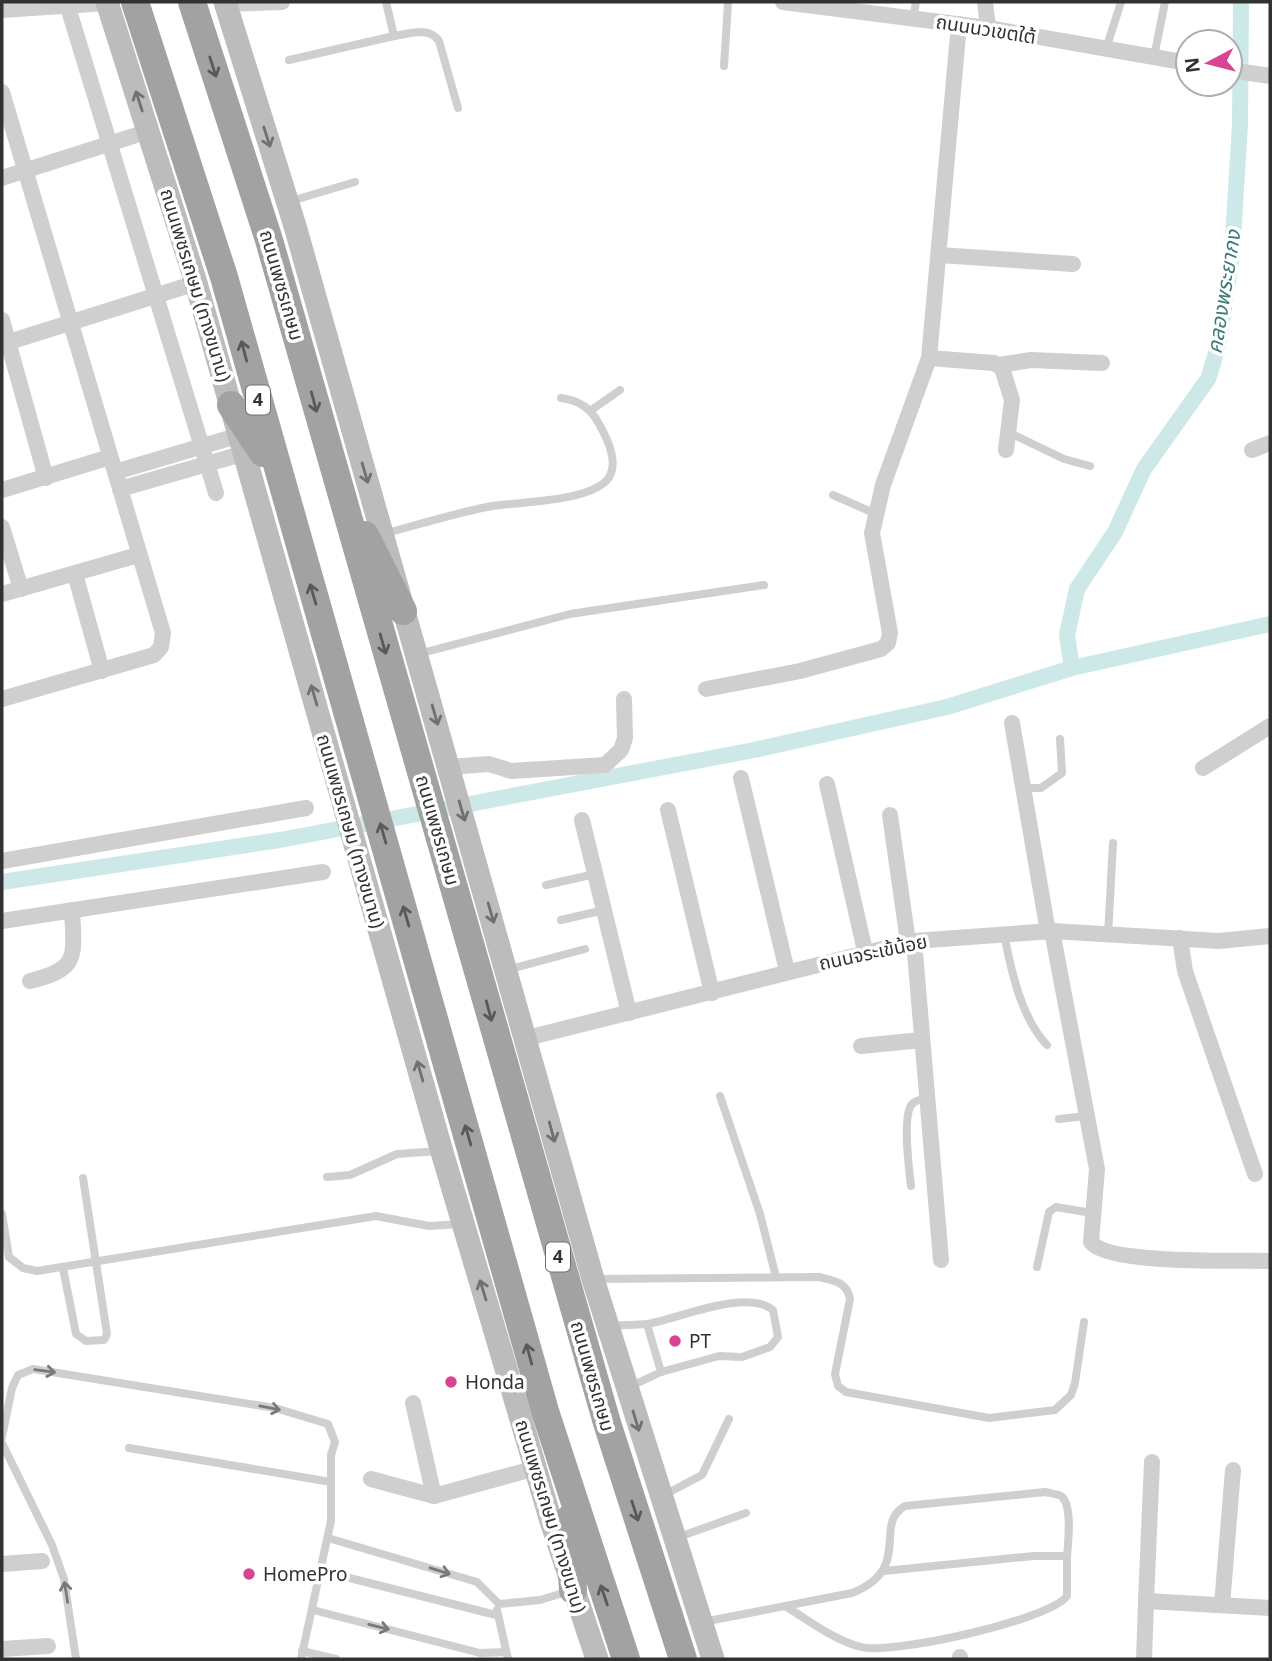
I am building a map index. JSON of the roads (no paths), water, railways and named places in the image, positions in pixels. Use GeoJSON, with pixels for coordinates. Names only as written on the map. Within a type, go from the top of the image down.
{"type":"FeatureCollection","features":[{"type":"Feature","properties":{"kind":"highway","name":"4"},"geometry":{"type":"LineString","coordinates":[[135,2],[220,264],[545,1411],[626,1659]]}},
{"type":"Feature","properties":{"kind":"highway","name":"ถนนเพชรเกษม"},"geometry":{"type":"LineString","coordinates":[[192,2],[269,240],[338,490],[424,784],[458,849],[599,1397],[683,1659]]}},
{"type":"Feature","properties":{"kind":"highway"},"geometry":{"type":"LineString","coordinates":[[231,405],[255,438],[282,486]]}},
{"type":"Feature","properties":{"kind":"highway"},"geometry":{"type":"LineString","coordinates":[[338,490],[358,520],[403,611]]}},
{"type":"Feature","properties":{"kind":"highway"},"geometry":{"type":"LineString","coordinates":[[566,1478],[573,1590]]}},
{"type":"Feature","properties":{"kind":"main road","name":"ถนนเพชรเกษม (ทางขนาน)"},"geometry":{"type":"LineString","coordinates":[[107,2],[196,283],[442,1152],[573,1590],[597,1659]]}},
{"type":"Feature","properties":{"kind":"main road","name":"4"},"geometry":{"type":"LineString","coordinates":[[225,3],[288,202],[451,771],[458,849],[507,970],[607,1326],[713,1659]]}},
{"type":"Feature","properties":{"kind":"street"},"geometry":{"type":"LineString","coordinates":[[2,10],[107,2]]}},
{"type":"Feature","properties":{"kind":"street"},"geometry":{"type":"LineString","coordinates":[[225,3],[282,2]]}},
{"type":"Feature","properties":{"kind":"street","name":"ถนนนวเขตใต้"},"geometry":{"type":"LineString","coordinates":[[783,2],[988,28],[1174,61]]}},
{"type":"Feature","properties":{"kind":"street"},"geometry":{"type":"LineString","coordinates":[[985,2],[988,28]]}},
{"type":"Feature","properties":{"kind":"street"},"geometry":{"type":"LineString","coordinates":[[68,5],[216,493]]}},
{"type":"Feature","properties":{"kind":"street"},"geometry":{"type":"LineString","coordinates":[[706,689],[800,671],[881,649],[888,643],[890,633],[873,550],[876,514],[883,485],[929,358],[959,24]]}},
{"type":"Feature","properties":{"kind":"street"},"geometry":{"type":"LineString","coordinates":[[1244,73],[1267,76]]}},
{"type":"Feature","properties":{"kind":"street"},"geometry":{"type":"LineString","coordinates":[[2,92],[163,633],[160,647],[154,655],[2,699]]}},
{"type":"Feature","properties":{"kind":"street"},"geometry":{"type":"LineString","coordinates":[[2,178],[149,131]]}},
{"type":"Feature","properties":{"kind":"street"},"geometry":{"type":"LineString","coordinates":[[939,255],[1073,264]]}},
{"type":"Feature","properties":{"kind":"street"},"geometry":{"type":"LineString","coordinates":[[9,342],[196,283]]}},
{"type":"Feature","properties":{"kind":"street"},"geometry":{"type":"LineString","coordinates":[[2,320],[46,478]]}},
{"type":"Feature","properties":{"kind":"street"},"geometry":{"type":"LineString","coordinates":[[929,358],[999,365],[1031,360],[1102,363]]}},
{"type":"Feature","properties":{"kind":"street"},"geometry":{"type":"LineString","coordinates":[[999,365],[1007,379],[1012,400],[1006,450]]}},
{"type":"Feature","properties":{"kind":"street"},"geometry":{"type":"LineString","coordinates":[[1252,450],[1270,443]]}},
{"type":"Feature","properties":{"kind":"street"},"geometry":{"type":"LineString","coordinates":[[2,491],[46,478],[202,446],[242,444]]}},
{"type":"Feature","properties":{"kind":"street"},"geometry":{"type":"LineString","coordinates":[[120,489],[207,464],[242,444]]}},
{"type":"Feature","properties":{"kind":"street"},"geometry":{"type":"LineString","coordinates":[[2,527],[21,589]]}},
{"type":"Feature","properties":{"kind":"street"},"geometry":{"type":"LineString","coordinates":[[2,594],[138,555]]}},
{"type":"Feature","properties":{"kind":"street"},"geometry":{"type":"LineString","coordinates":[[75,574],[102,671]]}},
{"type":"Feature","properties":{"kind":"street"},"geometry":{"type":"LineString","coordinates":[[451,771],[489,764],[511,771],[605,765],[621,750],[625,738],[624,699]]}},
{"type":"Feature","properties":{"kind":"street"},"geometry":{"type":"LineString","coordinates":[[1012,723],[1097,1169],[1091,1242],[1094,1247],[1121,1257],[1270,1261]]}},
{"type":"Feature","properties":{"kind":"street"},"geometry":{"type":"LineString","coordinates":[[1203,768],[1270,726]]}},
{"type":"Feature","properties":{"kind":"street"},"geometry":{"type":"LineString","coordinates":[[741,778],[787,971]]}},
{"type":"Feature","properties":{"kind":"street"},"geometry":{"type":"LineString","coordinates":[[827,784],[865,951]]}},
{"type":"Feature","properties":{"kind":"street"},"geometry":{"type":"LineString","coordinates":[[2,861],[306,808]]}},
{"type":"Feature","properties":{"kind":"street"},"geometry":{"type":"LineString","coordinates":[[668,810],[712,993]]}},
{"type":"Feature","properties":{"kind":"street"},"geometry":{"type":"LineString","coordinates":[[890,815],[911,942],[941,1261]]}},
{"type":"Feature","properties":{"kind":"street"},"geometry":{"type":"LineString","coordinates":[[582,820],[629,1013]]}},
{"type":"Feature","properties":{"kind":"street"},"geometry":{"type":"LineString","coordinates":[[2,924],[72,910],[323,872]]}},
{"type":"Feature","properties":{"kind":"street"},"geometry":{"type":"LineString","coordinates":[[30,981],[53,976],[68,966],[73,946],[72,910]]}},
{"type":"Feature","properties":{"kind":"street","name":"ถนนจระเข้น้อย"},"geometry":{"type":"LineString","coordinates":[[527,1038],[712,993],[865,951],[911,942],[1050,932],[1219,941],[1270,936]]}},
{"type":"Feature","properties":{"kind":"street"},"geometry":{"type":"LineString","coordinates":[[1180,938],[1185,971],[1255,1174]]}},
{"type":"Feature","properties":{"kind":"street"},"geometry":{"type":"LineString","coordinates":[[861,1046],[922,1040]]}},
{"type":"Feature","properties":{"kind":"street"},"geometry":{"type":"LineString","coordinates":[[413,1403],[434,1496]]}},
{"type":"Feature","properties":{"kind":"street"},"geometry":{"type":"LineString","coordinates":[[1144,1659],[1152,1462]]}},
{"type":"Feature","properties":{"kind":"street"},"geometry":{"type":"LineString","coordinates":[[371,1479],[434,1496],[536,1468]]}},
{"type":"Feature","properties":{"kind":"street"},"geometry":{"type":"LineString","coordinates":[[1222,1605],[1233,1470]]}},
{"type":"Feature","properties":{"kind":"street"},"geometry":{"type":"LineString","coordinates":[[2,1564],[42,1561]]}},
{"type":"Feature","properties":{"kind":"street"},"geometry":{"type":"LineString","coordinates":[[1146,1601],[1270,1608]]}},
{"type":"Feature","properties":{"kind":"street"},"geometry":{"type":"LineString","coordinates":[[2,1649],[48,1646]]}},
{"type":"Feature","properties":{"kind":"lane"},"geometry":{"type":"LineString","coordinates":[[386,2],[394,36]]}},
{"type":"Feature","properties":{"kind":"lane"},"geometry":{"type":"LineString","coordinates":[[724,66],[728,2]]}},
{"type":"Feature","properties":{"kind":"lane"},"geometry":{"type":"LineString","coordinates":[[913,19],[916,2]]}},
{"type":"Feature","properties":{"kind":"lane"},"geometry":{"type":"LineString","coordinates":[[1106,49],[1121,2]]}},
{"type":"Feature","properties":{"kind":"lane"},"geometry":{"type":"LineString","coordinates":[[1154,57],[1165,2]]}},
{"type":"Feature","properties":{"kind":"lane"},"geometry":{"type":"LineString","coordinates":[[289,60],[394,36],[427,32],[435,34],[458,108]]}},
{"type":"Feature","properties":{"kind":"lane"},"geometry":{"type":"LineString","coordinates":[[288,202],[355,182]]}},
{"type":"Feature","properties":{"kind":"lane"},"geometry":{"type":"LineString","coordinates":[[590,411],[620,390]]}},
{"type":"Feature","properties":{"kind":"lane"},"geometry":{"type":"LineString","coordinates":[[382,535],[487,507],[576,495],[599,486],[609,477],[610,449],[590,411],[574,400],[561,398]]}},
{"type":"Feature","properties":{"kind":"lane"},"geometry":{"type":"LineString","coordinates":[[1010,433],[1064,458],[1090,466]]}},
{"type":"Feature","properties":{"kind":"lane"},"geometry":{"type":"LineString","coordinates":[[833,495],[876,514]]}},
{"type":"Feature","properties":{"kind":"lane"},"geometry":{"type":"LineString","coordinates":[[418,654],[570,614],[764,586]]}},
{"type":"Feature","properties":{"kind":"lane"},"geometry":{"type":"LineString","coordinates":[[1024,788],[1041,788],[1062,773],[1060,739]]}},
{"type":"Feature","properties":{"kind":"lane"},"geometry":{"type":"LineString","coordinates":[[1108,934],[1113,843]]}},
{"type":"Feature","properties":{"kind":"lane"},"geometry":{"type":"LineString","coordinates":[[545,885],[595,874]]}},
{"type":"Feature","properties":{"kind":"lane"},"geometry":{"type":"LineString","coordinates":[[561,920],[604,910]]}},
{"type":"Feature","properties":{"kind":"lane"},"geometry":{"type":"LineString","coordinates":[[1004,934],[1026,1011],[1038,1036],[1047,1045]]}},
{"type":"Feature","properties":{"kind":"lane"},"geometry":{"type":"LineString","coordinates":[[507,970],[585,949]]}},
{"type":"Feature","properties":{"kind":"lane"},"geometry":{"type":"LineString","coordinates":[[720,1096],[760,1214],[776,1277]]}},
{"type":"Feature","properties":{"kind":"lane"},"geometry":{"type":"LineString","coordinates":[[911,1186],[907,1131],[910,1108],[915,1101],[927,1098]]}},
{"type":"Feature","properties":{"kind":"lane"},"geometry":{"type":"LineString","coordinates":[[1059,1119],[1087,1116]]}},
{"type":"Feature","properties":{"kind":"lane"},"geometry":{"type":"LineString","coordinates":[[327,1177],[350,1175],[397,1154],[442,1152]]}},
{"type":"Feature","properties":{"kind":"lane"},"geometry":{"type":"LineString","coordinates":[[63,1268],[76,1334],[86,1341],[104,1340],[107,1334],[83,1178]]}},
{"type":"Feature","properties":{"kind":"lane"},"geometry":{"type":"LineString","coordinates":[[1037,1267],[1049,1212],[1056,1208],[1092,1213]]}},
{"type":"Feature","properties":{"kind":"lane"},"geometry":{"type":"LineString","coordinates":[[2,1214],[6,1250],[14,1263],[37,1271],[376,1216],[429,1226],[463,1224]]}},
{"type":"Feature","properties":{"kind":"lane"},"geometry":{"type":"LineString","coordinates":[[593,1279],[819,1277],[842,1283],[849,1291],[835,1374],[838,1386],[846,1392],[989,1418],[1042,1413],[1062,1405],[1075,1382],[1084,1322]]}},
{"type":"Feature","properties":{"kind":"lane"},"geometry":{"type":"LineString","coordinates":[[607,1326],[647,1324],[724,1304],[766,1304],[773,1310],[778,1337],[770,1347],[741,1357],[719,1356],[661,1371],[626,1388]]}},
{"type":"Feature","properties":{"kind":"lane"},"geometry":{"type":"LineString","coordinates":[[647,1324],[661,1371]]}},
{"type":"Feature","properties":{"kind":"lane"},"geometry":{"type":"LineString","coordinates":[[2,1437],[12,1388],[18,1376],[33,1369],[315,1418],[332,1430],[335,1442],[331,1455],[328,1538],[302,1655],[336,1659]]}},
{"type":"Feature","properties":{"kind":"lane"},"geometry":{"type":"LineString","coordinates":[[660,1497],[702,1475],[729,1419]]}},
{"type":"Feature","properties":{"kind":"lane"},"geometry":{"type":"LineString","coordinates":[[2,1443],[52,1545],[64,1579],[76,1659]]}},
{"type":"Feature","properties":{"kind":"lane"},"geometry":{"type":"LineString","coordinates":[[129,1448],[331,1482]]}},
{"type":"Feature","properties":{"kind":"lane"},"geometry":{"type":"LineString","coordinates":[[700,1623],[785,1606],[852,1593],[871,1586],[884,1572],[890,1557],[891,1520],[896,1511],[905,1506],[1045,1492],[1061,1496],[1066,1503],[1069,1520],[1067,1596],[1056,1606],[938,1641],[876,1649],[860,1647],[785,1606]]}},
{"type":"Feature","properties":{"kind":"lane"},"geometry":{"type":"LineString","coordinates":[[673,1539],[746,1513]]}},
{"type":"Feature","properties":{"kind":"lane"},"geometry":{"type":"LineString","coordinates":[[328,1538],[477,1583],[499,1604],[540,1600],[573,1590]]}},
{"type":"Feature","properties":{"kind":"lane"},"geometry":{"type":"LineString","coordinates":[[884,1572],[1034,1556],[1067,1556]]}},
{"type":"Feature","properties":{"kind":"lane"},"geometry":{"type":"LineString","coordinates":[[322,1570],[496,1615]]}},
{"type":"Feature","properties":{"kind":"lane"},"geometry":{"type":"LineString","coordinates":[[313,1610],[480,1653],[507,1655],[496,1615],[499,1604]]}},
{"type":"Feature","properties":{"kind":"waterway","name":"คลองพระยากง"},"geometry":{"type":"LineString","coordinates":[[1072,668],[1067,635],[1077,589],[1115,532],[1144,469],[1208,379],[1218,347],[1232,255],[1240,123],[1241,2]]}},
{"type":"Feature","properties":{"kind":"waterway"},"geometry":{"type":"LineString","coordinates":[[2,882],[280,840],[754,750],[947,707],[1072,668],[1270,624]]}},
{"type":"Feature","properties":{"kind":"place","name":"PT"},"geometry":{"type":"Point","coordinates":[675,1341]}},
{"type":"Feature","properties":{"kind":"place","name":"Honda"},"geometry":{"type":"Point","coordinates":[451,1382]}},
{"type":"Feature","properties":{"kind":"place","name":"HomePro"},"geometry":{"type":"Point","coordinates":[249,1574]}}]}
